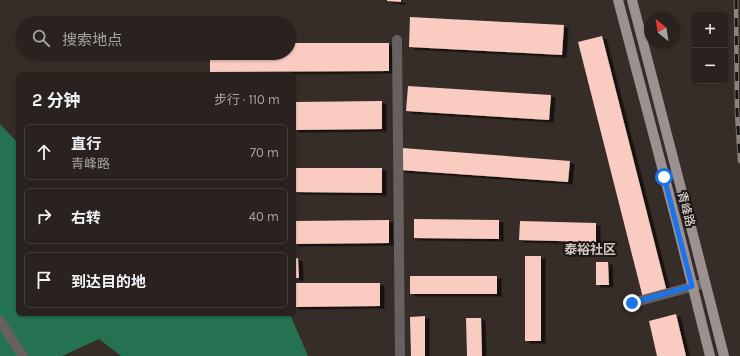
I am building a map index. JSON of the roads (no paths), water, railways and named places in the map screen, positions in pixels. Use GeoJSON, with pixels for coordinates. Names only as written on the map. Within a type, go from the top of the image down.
{"type":"FeatureCollection","features":[{"type":"Feature","properties":{"kind":"main road","name":"青峰路"},"geometry":{"type":"LineString","coordinates":[[618,0],[710,356]]}},
{"type":"Feature","properties":{"kind":"main road","name":"青峰路"},"geometry":{"type":"LineString","coordinates":[[632,0],[724,356]]}},
{"type":"Feature","properties":{"kind":"street"},"geometry":{"type":"LineString","coordinates":[[397,40],[400,356]]}},
{"type":"Feature","properties":{"kind":"street"},"geometry":{"type":"LineString","coordinates":[[632,303],[705,283]]}},
{"type":"Feature","properties":{"kind":"street"},"geometry":{"type":"LineString","coordinates":[[0,321],[23,356]]}},
{"type":"Feature","properties":{"kind":"railway"},"geometry":{"type":"LineString","coordinates":[[736,0],[737,112],[740,161]]}},
{"type":"Feature","properties":{"kind":"district","name":"泰裕社区"},"geometry":{"type":"Point","coordinates":[590,249]}}]}
